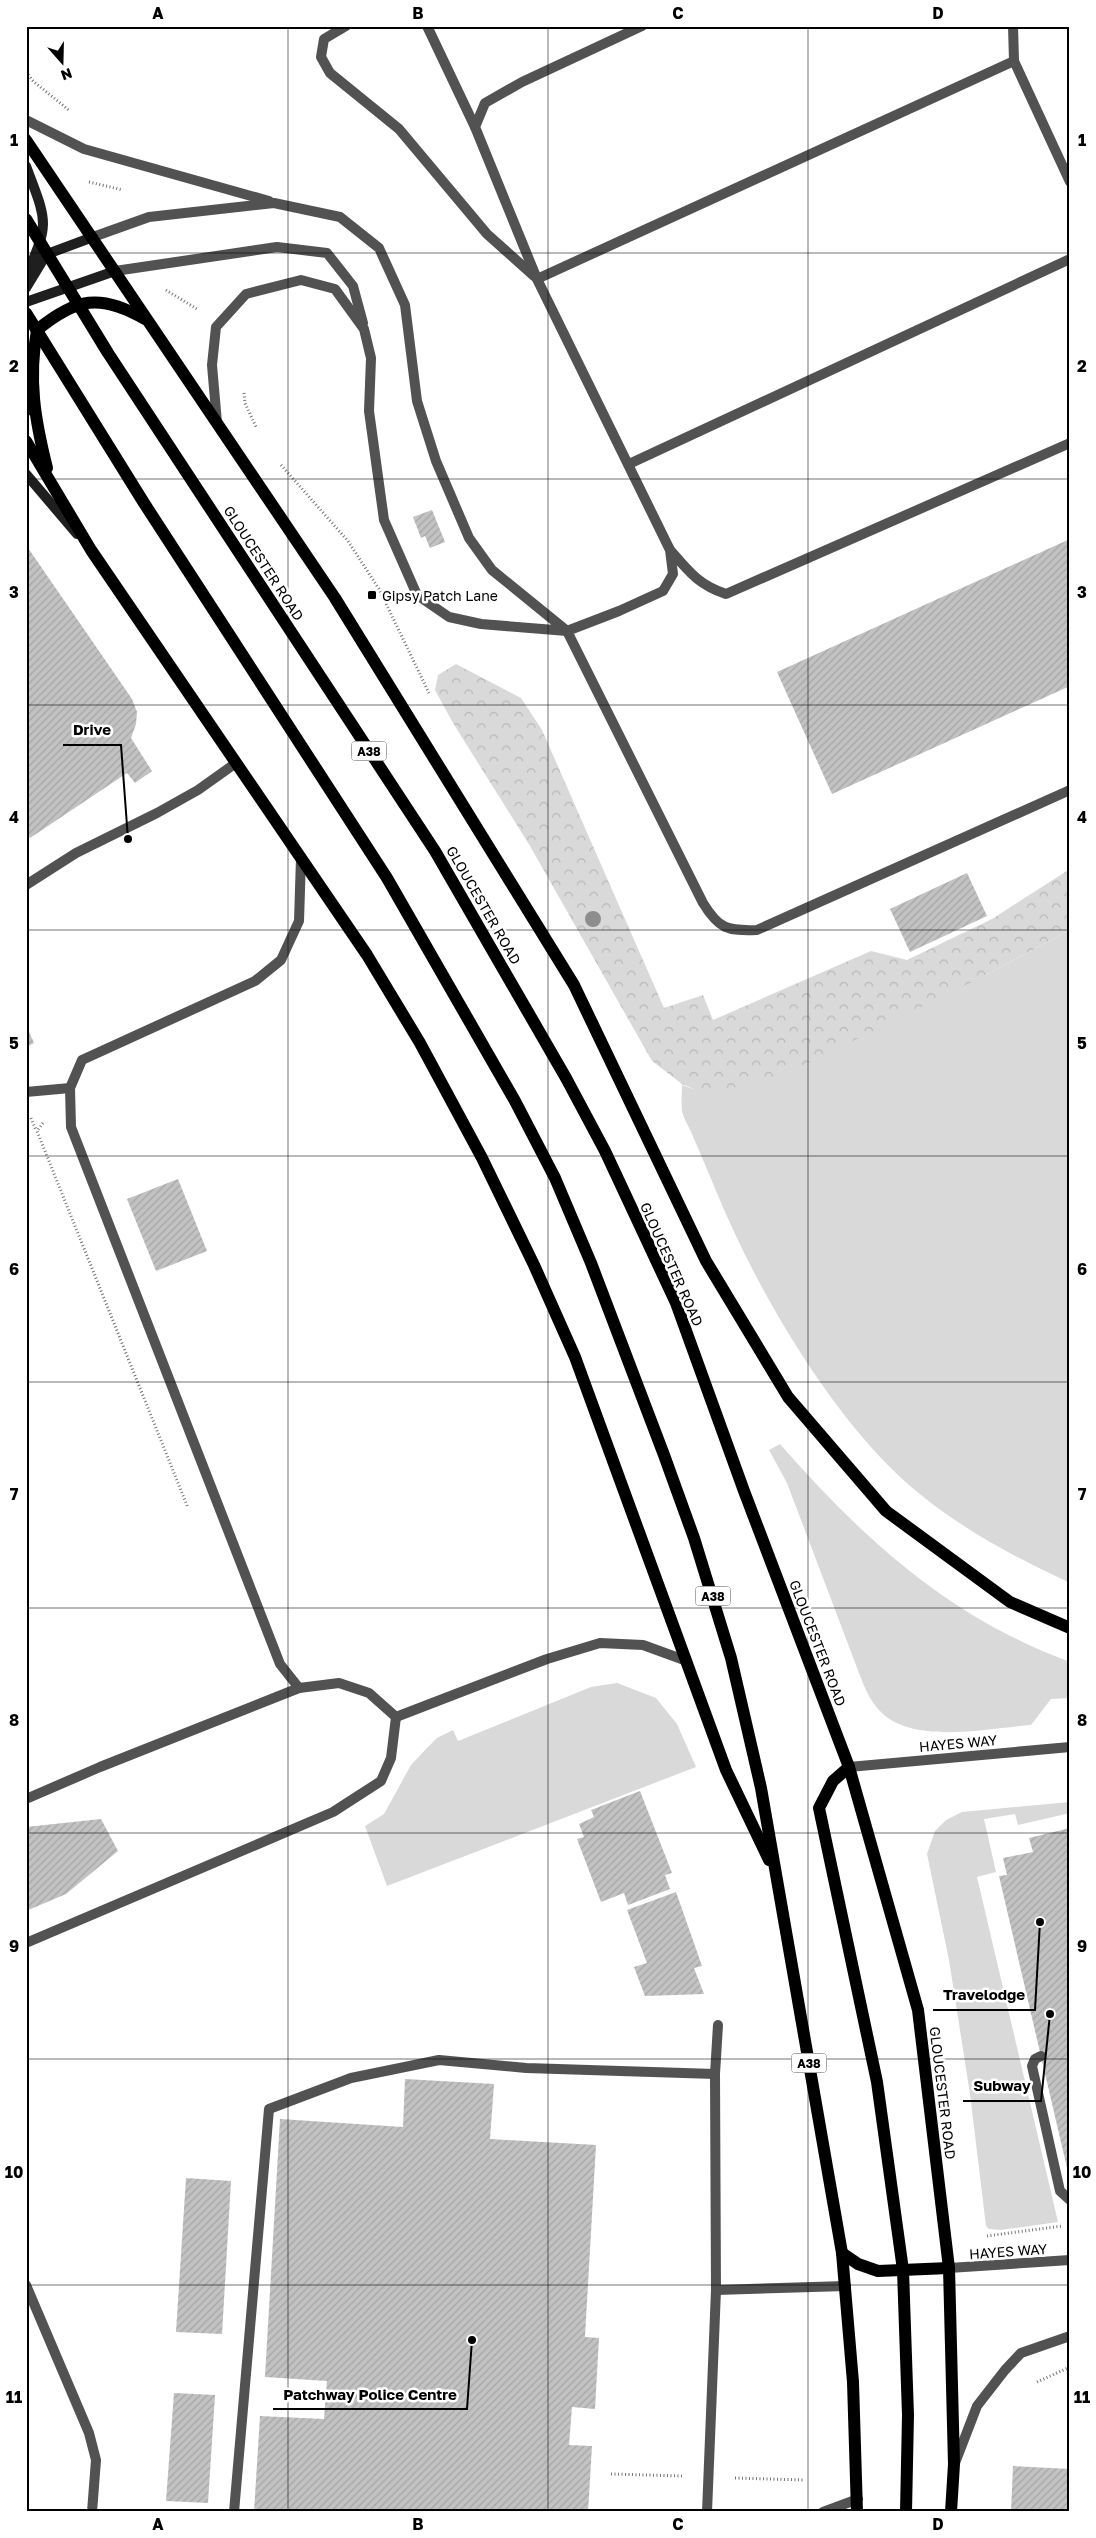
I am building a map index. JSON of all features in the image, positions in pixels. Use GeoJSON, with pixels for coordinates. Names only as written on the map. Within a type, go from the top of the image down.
{"type":"FeatureCollection","features":[{"type":"Feature","properties":{"kind":"main road"},"geometry":{"type":"LineString","coordinates":[[26,140],[335,598],[574,985],[706,1261],[788,1397],[886,1511],[1010,1602],[1070,1628]]}},
{"type":"Feature","properties":{"kind":"main road"},"geometry":{"type":"LineString","coordinates":[[26,166],[43,212],[45,224],[42,244],[30,260],[26,275]]}},
{"type":"Feature","properties":{"kind":"main road","name":"GLOUCESTER ROAD"},"geometry":{"type":"LineString","coordinates":[[26,220],[114,361],[435,851],[566,1078],[605,1151],[676,1303],[744,1491],[849,1767],[918,2010],[949,2268],[954,2464],[951,2512]]}},
{"type":"Feature","properties":{"kind":"main road"},"geometry":{"type":"LineString","coordinates":[[30,260],[93,237]]}},
{"type":"Feature","properties":{"kind":"main road"},"geometry":{"type":"LineString","coordinates":[[26,288],[46,255]]}},
{"type":"Feature","properties":{"kind":"main road"},"geometry":{"type":"LineString","coordinates":[[26,302],[115,270]]}},
{"type":"Feature","properties":{"kind":"main road"},"geometry":{"type":"LineString","coordinates":[[35,419],[31,378],[37,330],[59,312],[98,300],[123,306],[149,322]]}},
{"type":"Feature","properties":{"kind":"main road","name":"A38"},"geometry":{"type":"LineString","coordinates":[[26,313],[144,503],[392,886],[516,1101],[555,1178],[668,1464],[716,1605],[744,1706],[775,1873],[842,2253],[846,2286],[858,2498],[857,2512]]}},
{"type":"Feature","properties":{"kind":"main road"},"geometry":{"type":"LineString","coordinates":[[26,395],[35,419],[49,478]]}},
{"type":"Feature","properties":{"kind":"main road"},"geometry":{"type":"LineString","coordinates":[[26,441],[91,550],[367,955],[420,1043],[482,1158],[534,1265],[575,1357],[726,1770],[775,1873]]}},
{"type":"Feature","properties":{"kind":"main road"},"geometry":{"type":"LineString","coordinates":[[26,474],[91,550]]}},
{"type":"Feature","properties":{"kind":"main road"},"geometry":{"type":"LineString","coordinates":[[849,1767],[833,1780],[819,1808],[877,2082],[903,2270],[908,2415],[906,2512]]}},
{"type":"Feature","properties":{"kind":"main road"},"geometry":{"type":"LineString","coordinates":[[842,2253],[858,2264],[878,2271],[949,2268]]}},
{"type":"Feature","properties":{"kind":"street"},"geometry":{"type":"LineString","coordinates":[[346,26],[324,39],[320,57],[330,74],[400,129],[487,234],[537,279]]}},
{"type":"Feature","properties":{"kind":"street"},"geometry":{"type":"LineString","coordinates":[[427,26],[475,127],[537,279],[670,550],[694,578],[712,589],[726,594],[1070,443]]}},
{"type":"Feature","properties":{"kind":"street"},"geometry":{"type":"LineString","coordinates":[[475,127],[485,103],[522,82],[642,26]]}},
{"type":"Feature","properties":{"kind":"street"},"geometry":{"type":"LineString","coordinates":[[1013,26],[1014,61],[1070,182]]}},
{"type":"Feature","properties":{"kind":"street"},"geometry":{"type":"LineString","coordinates":[[537,279],[1014,61]]}},
{"type":"Feature","properties":{"kind":"street"},"geometry":{"type":"LineString","coordinates":[[26,120],[84,149],[274,203],[340,217],[379,248],[406,305],[417,401],[436,461],[469,538],[492,570],[567,631],[714,922],[736,931],[757,930],[1070,790]]}},
{"type":"Feature","properties":{"kind":"street"},"geometry":{"type":"LineString","coordinates":[[93,237],[149,217],[274,203]]}},
{"type":"Feature","properties":{"kind":"street"},"geometry":{"type":"LineString","coordinates":[[115,270],[277,247],[327,253],[353,286],[371,358],[369,411],[384,520],[418,595],[449,617],[481,624],[567,631],[619,611],[663,591],[673,574],[670,550]]}},
{"type":"Feature","properties":{"kind":"street"},"geometry":{"type":"LineString","coordinates":[[628,464],[1070,259]]}},
{"type":"Feature","properties":{"kind":"street"},"geometry":{"type":"LineString","coordinates":[[217,424],[212,365],[216,327],[246,294],[301,280],[335,289],[364,329]]}},
{"type":"Feature","properties":{"kind":"street"},"geometry":{"type":"LineString","coordinates":[[26,885],[76,853],[157,813],[198,790],[236,763]]}},
{"type":"Feature","properties":{"kind":"street"},"geometry":{"type":"LineString","coordinates":[[299,1688],[280,1664],[71,1127],[70,1088],[82,1060],[255,981],[281,960],[299,921],[302,858]]}},
{"type":"Feature","properties":{"kind":"street"},"geometry":{"type":"LineString","coordinates":[[26,1092],[70,1088]]}},
{"type":"Feature","properties":{"kind":"street"},"geometry":{"type":"LineString","coordinates":[[396,1717],[546,1659],[600,1643],[643,1645],[687,1661]]}},
{"type":"Feature","properties":{"kind":"street"},"geometry":{"type":"LineString","coordinates":[[26,1799],[100,1767],[299,1688],[340,1683],[369,1694],[396,1717]]}},
{"type":"Feature","properties":{"kind":"street"},"geometry":{"type":"LineString","coordinates":[[26,1943],[333,1812],[381,1780],[391,1758],[396,1717]]}},
{"type":"Feature","properties":{"kind":"street","name":"HAYES WAY"},"geometry":{"type":"LineString","coordinates":[[849,1767],[1070,1747]]}},
{"type":"Feature","properties":{"kind":"street"},"geometry":{"type":"LineString","coordinates":[[708,2512],[716,2290],[715,2074],[718,2025]]}},
{"type":"Feature","properties":{"kind":"street"},"geometry":{"type":"LineString","coordinates":[[1041,2056],[1035,2059],[1032,2066],[1060,2192],[1070,2200]]}},
{"type":"Feature","properties":{"kind":"street"},"geometry":{"type":"LineString","coordinates":[[234,2512],[269,2109],[350,2078],[439,2060],[526,2068],[715,2074]]}},
{"type":"Feature","properties":{"kind":"street","name":"HAYES WAY"},"geometry":{"type":"LineString","coordinates":[[949,2268],[1070,2260]]}},
{"type":"Feature","properties":{"kind":"street"},"geometry":{"type":"LineString","coordinates":[[26,2285],[89,2433],[96,2460],[92,2512]]}},
{"type":"Feature","properties":{"kind":"street"},"geometry":{"type":"LineString","coordinates":[[716,2290],[846,2286]]}},
{"type":"Feature","properties":{"kind":"street"},"geometry":{"type":"LineString","coordinates":[[954,2464],[978,2406],[1005,2370],[1022,2353],[1070,2336]]}},
{"type":"Feature","properties":{"kind":"street"},"geometry":{"type":"LineString","coordinates":[[823,2512],[858,2498]]}},
{"type":"Feature","properties":{"kind":"path"},"geometry":{"type":"LineString","coordinates":[[26,72],[33,81],[70,109]]}},
{"type":"Feature","properties":{"kind":"path"},"geometry":{"type":"LineString","coordinates":[[161,284],[165,290],[196,309],[216,327]]}},
{"type":"Feature","properties":{"kind":"path"},"geometry":{"type":"LineString","coordinates":[[242,385],[245,404],[256,429]]}},
{"type":"Feature","properties":{"kind":"path"},"geometry":{"type":"LineString","coordinates":[[275,458],[348,541],[379,588],[432,700]]}},
{"type":"Feature","properties":{"kind":"path"},"geometry":{"type":"LineString","coordinates":[[987,2236],[1070,2225]]}},
{"type":"Feature","properties":{"kind":"path"},"geometry":{"type":"LineString","coordinates":[[1037,2382],[1070,2367]]}},
{"type":"Feature","properties":{"kind":"green space"},"geometry":{"type":"Polygon","coordinates":[[[456,664],[521,698],[542,730],[664,1008],[703,995],[713,1020],[871,951],[907,960],[992,919],[1070,869],[1070,930],[986,975],[790,1072],[707,1095],[682,1084],[652,1061],[530,846],[453,723],[435,690],[438,675],[456,664]]]}},
{"type":"Feature","properties":{"kind":"green space"},"geometry":{"type":"Polygon","coordinates":[[[1070,930],[1070,1583],[1019,1558],[946,1514],[901,1478],[881,1458],[833,1401],[769,1301],[734,1232],[684,1118],[682,1111],[682,1085],[707,1094],[986,975],[1070,930]]]}},
{"type":"Feature","properties":{"kind":"green space"},"geometry":{"type":"Polygon","coordinates":[[[780,1444],[843,1512],[911,1572],[947,1599],[986,1623],[1026,1644],[1070,1662],[1070,1698],[1051,1699],[1031,1725],[972,1731],[930,1731],[910,1728],[893,1721],[879,1710],[863,1683],[787,1483],[769,1450],[780,1444]]]}},
{"type":"Feature","properties":{"kind":"green space"},"geometry":{"type":"Polygon","coordinates":[[[617,1683],[656,1698],[677,1724],[696,1767],[387,1886],[365,1826],[384,1814],[411,1765],[437,1738],[453,1730],[458,1741],[591,1687],[617,1683]]]}},
{"type":"Feature","properties":{"kind":"green space"},"geometry":{"type":"Polygon","coordinates":[[[1070,1802],[1070,1813],[1018,1825],[1015,1814],[984,1819],[996,1872],[977,1877],[1058,2222],[1001,2230],[989,2229],[986,2226],[970,2094],[949,1960],[927,1854],[935,1831],[946,1820],[962,1812],[1070,1802]]]}},
{"type":"Feature","properties":{"kind":"building"},"geometry":{"type":"Polygon","coordinates":[[[432,510],[445,542],[430,548],[425,536],[421,538],[413,517],[432,510]]]}},
{"type":"Feature","properties":{"kind":"building"},"geometry":{"type":"Polygon","coordinates":[[[1070,539],[1070,686],[832,794],[777,672],[1070,539]]]}},
{"type":"Feature","properties":{"kind":"building"},"geometry":{"type":"Polygon","coordinates":[[[26,545],[132,699],[137,712],[136,724],[131,738],[152,771],[135,783],[127,773],[30,838],[26,833],[26,545]]]}},
{"type":"Feature","properties":{"kind":"building"},"geometry":{"type":"Polygon","coordinates":[[[967,873],[987,916],[910,952],[890,909],[967,873]]]}},
{"type":"Feature","properties":{"kind":"building"},"geometry":{"type":"Polygon","coordinates":[[[26,1025],[34,1043],[26,1047],[26,1025]]]}},
{"type":"Feature","properties":{"kind":"building"},"geometry":{"type":"Polygon","coordinates":[[[178,1179],[207,1251],[156,1271],[127,1199],[178,1179]]]}},
{"type":"Feature","properties":{"kind":"building"},"geometry":{"type":"Polygon","coordinates":[[[640,1791],[672,1873],[665,1875],[670,1889],[628,1905],[624,1893],[601,1902],[577,1839],[584,1837],[579,1824],[594,1817],[591,1810],[640,1791]]]}},
{"type":"Feature","properties":{"kind":"building"},"geometry":{"type":"Polygon","coordinates":[[[101,1819],[118,1851],[66,1894],[26,1911],[26,1827],[101,1819]]]}},
{"type":"Feature","properties":{"kind":"building"},"geometry":{"type":"Polygon","coordinates":[[[1070,1828],[1070,2167],[1067,2168],[999,1876],[1007,1875],[1003,1858],[1033,1852],[1029,1838],[1070,1828]]]}},
{"type":"Feature","properties":{"kind":"building"},"geometry":{"type":"Polygon","coordinates":[[[676,1892],[702,1966],[694,1968],[704,1994],[645,1996],[634,1967],[647,1963],[627,1910],[676,1892]]]}},
{"type":"Feature","properties":{"kind":"building"},"geometry":{"type":"Polygon","coordinates":[[[405,2079],[494,2084],[490,2139],[596,2145],[585,2337],[599,2338],[595,2409],[572,2407],[569,2445],[592,2446],[588,2512],[254,2512],[260,2416],[324,2419],[327,2381],[265,2377],[280,2119],[403,2127],[405,2079]]]}},
{"type":"Feature","properties":{"kind":"building"},"geometry":{"type":"Polygon","coordinates":[[[186,2178],[231,2181],[222,2334],[176,2332],[186,2178]]]}},
{"type":"Feature","properties":{"kind":"building"},"geometry":{"type":"Polygon","coordinates":[[[174,2393],[215,2395],[208,2503],[166,2501],[174,2393]]]}},
{"type":"Feature","properties":{"kind":"building"},"geometry":{"type":"Polygon","coordinates":[[[1013,2466],[1070,2469],[1070,2512],[1011,2512],[1013,2466]]]}},
{"type":"Feature","properties":{"kind":"place","name":"Gipsy Patch Lane"},"geometry":{"type":"Point","coordinates":[372,595]}},
{"type":"Feature","properties":{"kind":"place","name":"Drive"},"geometry":{"type":"Point","coordinates":[128,839]}},
{"type":"Feature","properties":{"kind":"place","name":"Travelodge"},"geometry":{"type":"Point","coordinates":[1040,1922]}},
{"type":"Feature","properties":{"kind":"place","name":"Subway"},"geometry":{"type":"Point","coordinates":[1050,2014]}},
{"type":"Feature","properties":{"kind":"place","name":"Patchway Police Centre"},"geometry":{"type":"Point","coordinates":[472,2340]}}]}
